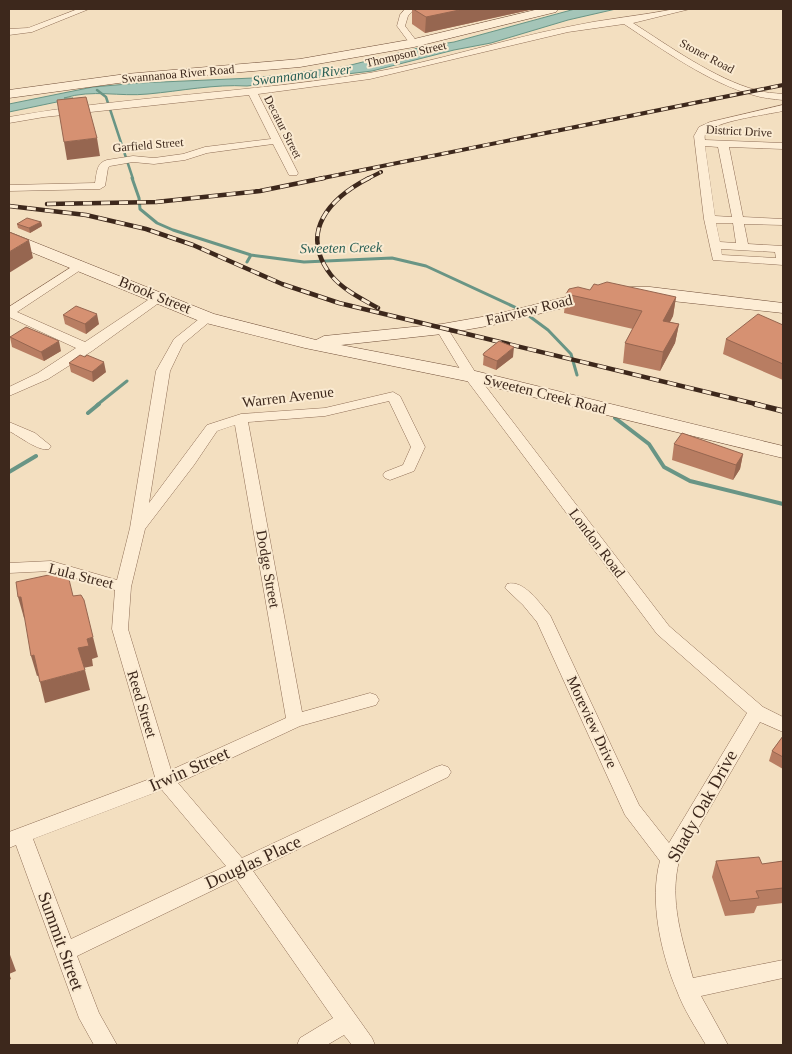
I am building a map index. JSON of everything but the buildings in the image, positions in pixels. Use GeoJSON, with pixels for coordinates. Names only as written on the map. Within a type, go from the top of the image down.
{"type":"FeatureCollection","features":[{"type":"Feature","properties":{"kind":"main road","name":"Swannanoa River Road"},"geometry":{"type":"LineString","coordinates":[[9,94],[135,77],[300,64],[414,43],[552,9]]}},
{"type":"Feature","properties":{"kind":"main road","name":"Brook Street"},"geometry":{"type":"LineString","coordinates":[[9,237],[208,318],[305,343]]}},
{"type":"Feature","properties":{"kind":"main road","name":"Fairview Road"},"geometry":{"type":"LineString","coordinates":[[305,343],[442,329],[516,314],[583,296],[611,293],[650,292],[783,308]]}},
{"type":"Feature","properties":{"kind":"main road","name":"Sweeten Creek Road"},"geometry":{"type":"LineString","coordinates":[[305,343],[471,376],[783,452]]}},
{"type":"Feature","properties":{"kind":"street"},"geometry":{"type":"LineString","coordinates":[[9,32],[29,30],[85,9]]}},
{"type":"Feature","properties":{"kind":"street"},"geometry":{"type":"LineString","coordinates":[[410,9],[404,15],[401,26],[414,43]]}},
{"type":"Feature","properties":{"kind":"street","name":"Thompson Street"},"geometry":{"type":"LineString","coordinates":[[9,120],[119,105],[252,92],[383,73],[568,29],[625,21],[686,9]]}},
{"type":"Feature","properties":{"kind":"street","name":"Stoner Road"},"geometry":{"type":"LineString","coordinates":[[625,21],[674,54],[729,83],[755,93],[783,97]]}},
{"type":"Feature","properties":{"kind":"street","name":"Decatur Street"},"geometry":{"type":"LineString","coordinates":[[252,92],[293,173]]}},
{"type":"Feature","properties":{"kind":"street","name":"District Drive"},"geometry":{"type":"LineString","coordinates":[[783,108],[708,126],[700,132],[700,143],[783,146]]}},
{"type":"Feature","properties":{"kind":"street","name":"Garfield Street"},"geometry":{"type":"LineString","coordinates":[[9,188],[100,186],[103,167],[107,163],[118,160],[154,161],[185,157],[205,150],[277,141]]}},
{"type":"Feature","properties":{"kind":"street"},"geometry":{"type":"LineString","coordinates":[[700,143],[710,219],[717,258],[782,262],[780,249],[715,245]]}},
{"type":"Feature","properties":{"kind":"street"},"geometry":{"type":"LineString","coordinates":[[723,144],[743,247]]}},
{"type":"Feature","properties":{"kind":"street"},"geometry":{"type":"LineString","coordinates":[[710,219],[783,222]]}},
{"type":"Feature","properties":{"kind":"street"},"geometry":{"type":"LineString","coordinates":[[9,313],[81,265]]}},
{"type":"Feature","properties":{"kind":"street"},"geometry":{"type":"LineString","coordinates":[[9,392],[43,376],[160,298]]}},
{"type":"Feature","properties":{"kind":"street"},"geometry":{"type":"LineString","coordinates":[[9,313],[87,348]]}},
{"type":"Feature","properties":{"kind":"street","name":"Reed Street"},"geometry":{"type":"LineString","coordinates":[[208,318],[178,342],[162,371],[138,528],[122,587],[120,629],[165,781],[240,869],[364,1045]]}},
{"type":"Feature","properties":{"kind":"street","name":"London Road"},"geometry":{"type":"LineString","coordinates":[[442,329],[471,376],[663,630],[757,712],[783,725]]}},
{"type":"Feature","properties":{"kind":"street","name":"Warren Avenue"},"geometry":{"type":"LineString","coordinates":[[138,528],[189,462],[212,428],[241,418],[326,412],[393,396],[418,447],[409,468],[390,475]]}},
{"type":"Feature","properties":{"kind":"street","name":"Dodge Street"},"geometry":{"type":"LineString","coordinates":[[241,418],[295,721]]}},
{"type":"Feature","properties":{"kind":"street"},"geometry":{"type":"LineString","coordinates":[[9,426],[30,436],[44,446]]}},
{"type":"Feature","properties":{"kind":"street","name":"Lula Street"},"geometry":{"type":"LineString","coordinates":[[9,568],[51,566],[122,587]]}},
{"type":"Feature","properties":{"kind":"street","name":"Moreview Drive"},"geometry":{"type":"LineString","coordinates":[[513,588],[530,601],[544,619],[632,810],[670,859]]}},
{"type":"Feature","properties":{"kind":"street","name":"Irwin Street"},"geometry":{"type":"LineString","coordinates":[[15,837],[165,781],[295,721],[370,700]]}},
{"type":"Feature","properties":{"kind":"street","name":"Shady Oak Drive"},"geometry":{"type":"LineString","coordinates":[[717,1045],[686,989],[666,924],[666,878],[670,859],[757,712]]}},
{"type":"Feature","properties":{"kind":"street","name":"Douglas Place"},"geometry":{"type":"LineString","coordinates":[[64,952],[442,772]]}},
{"type":"Feature","properties":{"kind":"street","name":"Summit Street"},"geometry":{"type":"LineString","coordinates":[[15,837],[90,1018],[106,1045]]}},
{"type":"Feature","properties":{"kind":"street"},"geometry":{"type":"LineString","coordinates":[[686,989],[783,969]]}},
{"type":"Feature","properties":{"kind":"street"},"geometry":{"type":"LineString","coordinates":[[310,1044],[347,1021]]}},
{"type":"Feature","properties":{"kind":"water","name":"Swannanoa River"},"geometry":{"type":"Polygon","coordinates":[[[575,9],[616,9],[568,20],[491,43],[454,50],[372,71],[247,86],[210,87],[137,95],[75,95],[64,98],[73,98],[71,99],[9,112],[9,104],[93,87],[253,78],[343,67],[422,47],[454,42],[575,9]]]}},
{"type":"Feature","properties":{"kind":"waterway","name":"Sweeten Creek"},"geometry":{"type":"LineString","coordinates":[[97,90],[106,97],[133,179]]}},
{"type":"Feature","properties":{"kind":"waterway","name":"Sweeten Creek"},"geometry":{"type":"LineString","coordinates":[[132,178],[139,198],[140,209],[157,223],[251,255]]}},
{"type":"Feature","properties":{"kind":"waterway","name":"Sweeten Creek"},"geometry":{"type":"LineString","coordinates":[[247,262],[251,255]]}},
{"type":"Feature","properties":{"kind":"waterway","name":"Sweeten Creek"},"geometry":{"type":"LineString","coordinates":[[251,255],[304,262],[392,258],[426,266],[521,310],[548,330],[571,354],[577,375]]}},
{"type":"Feature","properties":{"kind":"waterway"},"geometry":{"type":"LineString","coordinates":[[97,405],[127,381]]}},
{"type":"Feature","properties":{"kind":"waterway"},"geometry":{"type":"LineString","coordinates":[[88,413],[99,404]]}},
{"type":"Feature","properties":{"kind":"waterway","name":"Sweeten Creek"},"geometry":{"type":"LineString","coordinates":[[615,418],[649,444],[664,467],[690,481],[783,504]]}},
{"type":"Feature","properties":{"kind":"waterway"},"geometry":{"type":"LineString","coordinates":[[9,472],[36,456]]}},
{"type":"Feature","properties":{"kind":"railway"},"geometry":{"type":"LineString","coordinates":[[318,179],[783,85]]}},
{"type":"Feature","properties":{"kind":"railway"},"geometry":{"type":"LineString","coordinates":[[369,178],[381,172]]}},
{"type":"Feature","properties":{"kind":"railway"},"geometry":{"type":"LineString","coordinates":[[47,204],[156,202],[260,191],[324,178]]}},
{"type":"Feature","properties":{"kind":"railway"},"geometry":{"type":"LineString","coordinates":[[369,178],[355,186],[331,206],[323,218],[318,231],[318,245],[322,259],[331,275],[353,294],[378,308]]}},
{"type":"Feature","properties":{"kind":"railway"},"geometry":{"type":"LineString","coordinates":[[9,206],[86,215],[146,229],[193,245],[282,284],[339,303],[760,405]]}},
{"type":"Feature","properties":{"kind":"railway"},"geometry":{"type":"LineString","coordinates":[[755,404],[783,411]]}}]}
